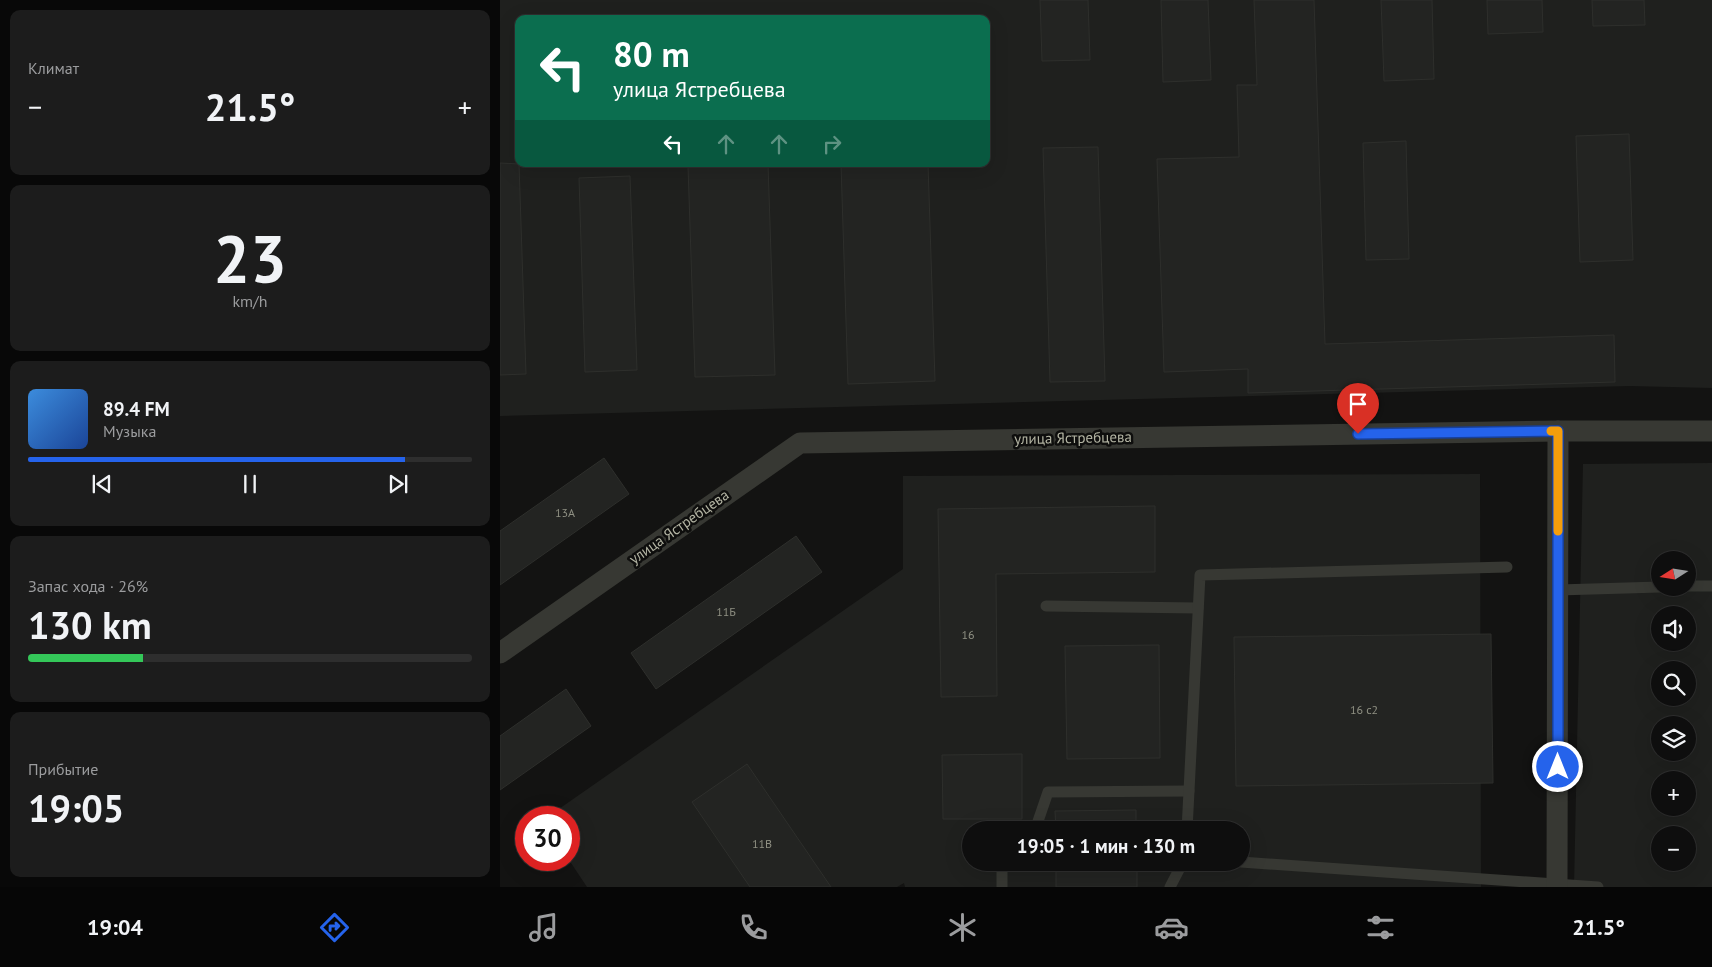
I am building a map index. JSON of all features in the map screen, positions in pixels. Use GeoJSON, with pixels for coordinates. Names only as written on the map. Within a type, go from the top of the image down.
{"type":"FeatureCollection","features":[{"type":"Feature","properties":{"kind":"street","name":"улица Ястребцева"},"geometry":{"type":"LineString","coordinates":[[500,654],[800,442],[1558,431],[1712,431]]}},
{"type":"Feature","properties":{"kind":"street"},"geometry":{"type":"LineString","coordinates":[[1557,886],[1558,431]]}},
{"type":"Feature","properties":{"kind":"lane"},"geometry":{"type":"LineString","coordinates":[[1187,821],[1200,575],[1507,567]]}},
{"type":"Feature","properties":{"kind":"lane"},"geometry":{"type":"LineString","coordinates":[[1696,586],[1712,586]]}},
{"type":"Feature","properties":{"kind":"lane"},"geometry":{"type":"LineString","coordinates":[[1558,590],[1651,587]]}},
{"type":"Feature","properties":{"kind":"lane"},"geometry":{"type":"LineString","coordinates":[[1046,606],[1198,608]]}},
{"type":"Feature","properties":{"kind":"lane"},"geometry":{"type":"LineString","coordinates":[[1038,821],[1048,792],[1189,791]]}},
{"type":"Feature","properties":{"kind":"lane"},"geometry":{"type":"LineString","coordinates":[[1250,863],[1557,886],[1598,887]]}},
{"type":"Feature","properties":{"kind":"lane"},"geometry":{"type":"LineString","coordinates":[[1002,871],[1002,887]]}},
{"type":"Feature","properties":{"kind":"lane"},"geometry":{"type":"LineString","coordinates":[[1170,887],[1178,871]]}},
{"type":"Feature","properties":{"kind":"shaded area"},"geometry":{"type":"Polygon","coordinates":[[[500,0],[1712,0],[1712,388],[1630,386],[500,416],[500,0]]]}},
{"type":"Feature","properties":{"kind":"shaded area"},"geometry":{"type":"Polygon","coordinates":[[[1712,463],[1712,887],[1574,887],[1583,464],[1712,463]]]}},
{"type":"Feature","properties":{"kind":"shaded area"},"geometry":{"type":"Polygon","coordinates":[[[1480,474],[1481,887],[905,887],[904,883],[897,887],[587,887],[576,871],[580,871],[580,806],[563,806],[903,569],[903,476],[1480,474]]]}},
{"type":"Feature","properties":{"kind":"building"},"geometry":{"type":"Polygon","coordinates":[[[1040,0],[1088,0],[1090,60],[1042,61],[1040,0]]]}},
{"type":"Feature","properties":{"kind":"building"},"geometry":{"type":"Polygon","coordinates":[[[1161,0],[1208,0],[1211,80],[1163,82],[1161,0]]]}},
{"type":"Feature","properties":{"kind":"building"},"geometry":{"type":"Polygon","coordinates":[[[1254,0],[1314,0],[1325,344],[1614,335],[1615,382],[1248,393],[1248,369],[1164,372],[1157,159],[1239,157],[1237,85],[1257,85],[1254,0]]]}},
{"type":"Feature","properties":{"kind":"building"},"geometry":{"type":"Polygon","coordinates":[[[1381,0],[1432,0],[1434,79],[1384,81],[1381,0]]]}},
{"type":"Feature","properties":{"kind":"building"},"geometry":{"type":"Polygon","coordinates":[[[1487,0],[1542,0],[1543,32],[1488,34],[1487,0]]]}},
{"type":"Feature","properties":{"kind":"building"},"geometry":{"type":"Polygon","coordinates":[[[1592,0],[1644,0],[1645,25],[1593,26],[1592,0]]]}},
{"type":"Feature","properties":{"kind":"building"},"geometry":{"type":"Polygon","coordinates":[[[1629,134],[1633,260],[1580,262],[1576,136],[1629,134]]]}},
{"type":"Feature","properties":{"kind":"building"},"geometry":{"type":"Polygon","coordinates":[[[1406,141],[1409,259],[1366,260],[1363,143],[1406,141]]]}},
{"type":"Feature","properties":{"kind":"building"},"geometry":{"type":"Polygon","coordinates":[[[1098,147],[1105,381],[1050,382],[1043,148],[1098,147]]]}},
{"type":"Feature","properties":{"kind":"building"},"geometry":{"type":"Polygon","coordinates":[[[500,163],[515,164],[515,167],[519,167],[526,374],[500,375],[500,163]]]}},
{"type":"Feature","properties":{"kind":"building"},"geometry":{"type":"Polygon","coordinates":[[[688,167],[768,167],[775,375],[695,377],[688,167]]]}},
{"type":"Feature","properties":{"kind":"building"},"geometry":{"type":"Polygon","coordinates":[[[841,167],[928,167],[935,381],[848,384],[841,167]]]}},
{"type":"Feature","properties":{"kind":"building"},"geometry":{"type":"Polygon","coordinates":[[[630,176],[637,370],[585,372],[579,178],[630,176]]]}},
{"type":"Feature","properties":{"kind":"building"},"geometry":{"type":"Polygon","coordinates":[[[604,458],[629,494],[500,585],[500,531],[604,458]]]}},
{"type":"Feature","properties":{"kind":"building"},"geometry":{"type":"Polygon","coordinates":[[[1155,506],[1155,572],[996,574],[997,696],[941,697],[938,509],[1155,506]]]}},
{"type":"Feature","properties":{"kind":"building"},"geometry":{"type":"Polygon","coordinates":[[[796,536],[822,572],[656,689],[631,653],[796,536]]]}},
{"type":"Feature","properties":{"kind":"building"},"geometry":{"type":"Polygon","coordinates":[[[1491,634],[1493,783],[1236,786],[1234,637],[1491,634]]]}},
{"type":"Feature","properties":{"kind":"building"},"geometry":{"type":"Polygon","coordinates":[[[1159,645],[1160,758],[1067,759],[1065,646],[1159,645]]]}},
{"type":"Feature","properties":{"kind":"building"},"geometry":{"type":"Polygon","coordinates":[[[566,689],[591,726],[500,790],[500,736],[566,689]]]}},
{"type":"Feature","properties":{"kind":"building"},"geometry":{"type":"Polygon","coordinates":[[[1022,754],[1022,819],[943,819],[942,755],[1022,754]]]}},
{"type":"Feature","properties":{"kind":"building"},"geometry":{"type":"Polygon","coordinates":[[[747,764],[831,887],[750,887],[692,802],[747,764]]]}},
{"type":"Feature","properties":{"kind":"building"},"geometry":{"type":"Polygon","coordinates":[[[1136,810],[1136,821],[1056,821],[1055,811],[1136,810]]]}},
{"type":"Feature","properties":{"kind":"building"},"geometry":{"type":"Polygon","coordinates":[[[1056,871],[1137,871],[1137,887],[1056,887],[1056,871]]]}},
{"type":"Feature","properties":{"kind":"slow traffic"},"geometry":{"type":"LineString","coordinates":[[1551,431],[1558,431],[1558,531]]}},
{"type":"Feature","properties":{"kind":"route"},"geometry":{"type":"LineString","coordinates":[[1358,434],[1558,431],[1558,767]]}}]}
